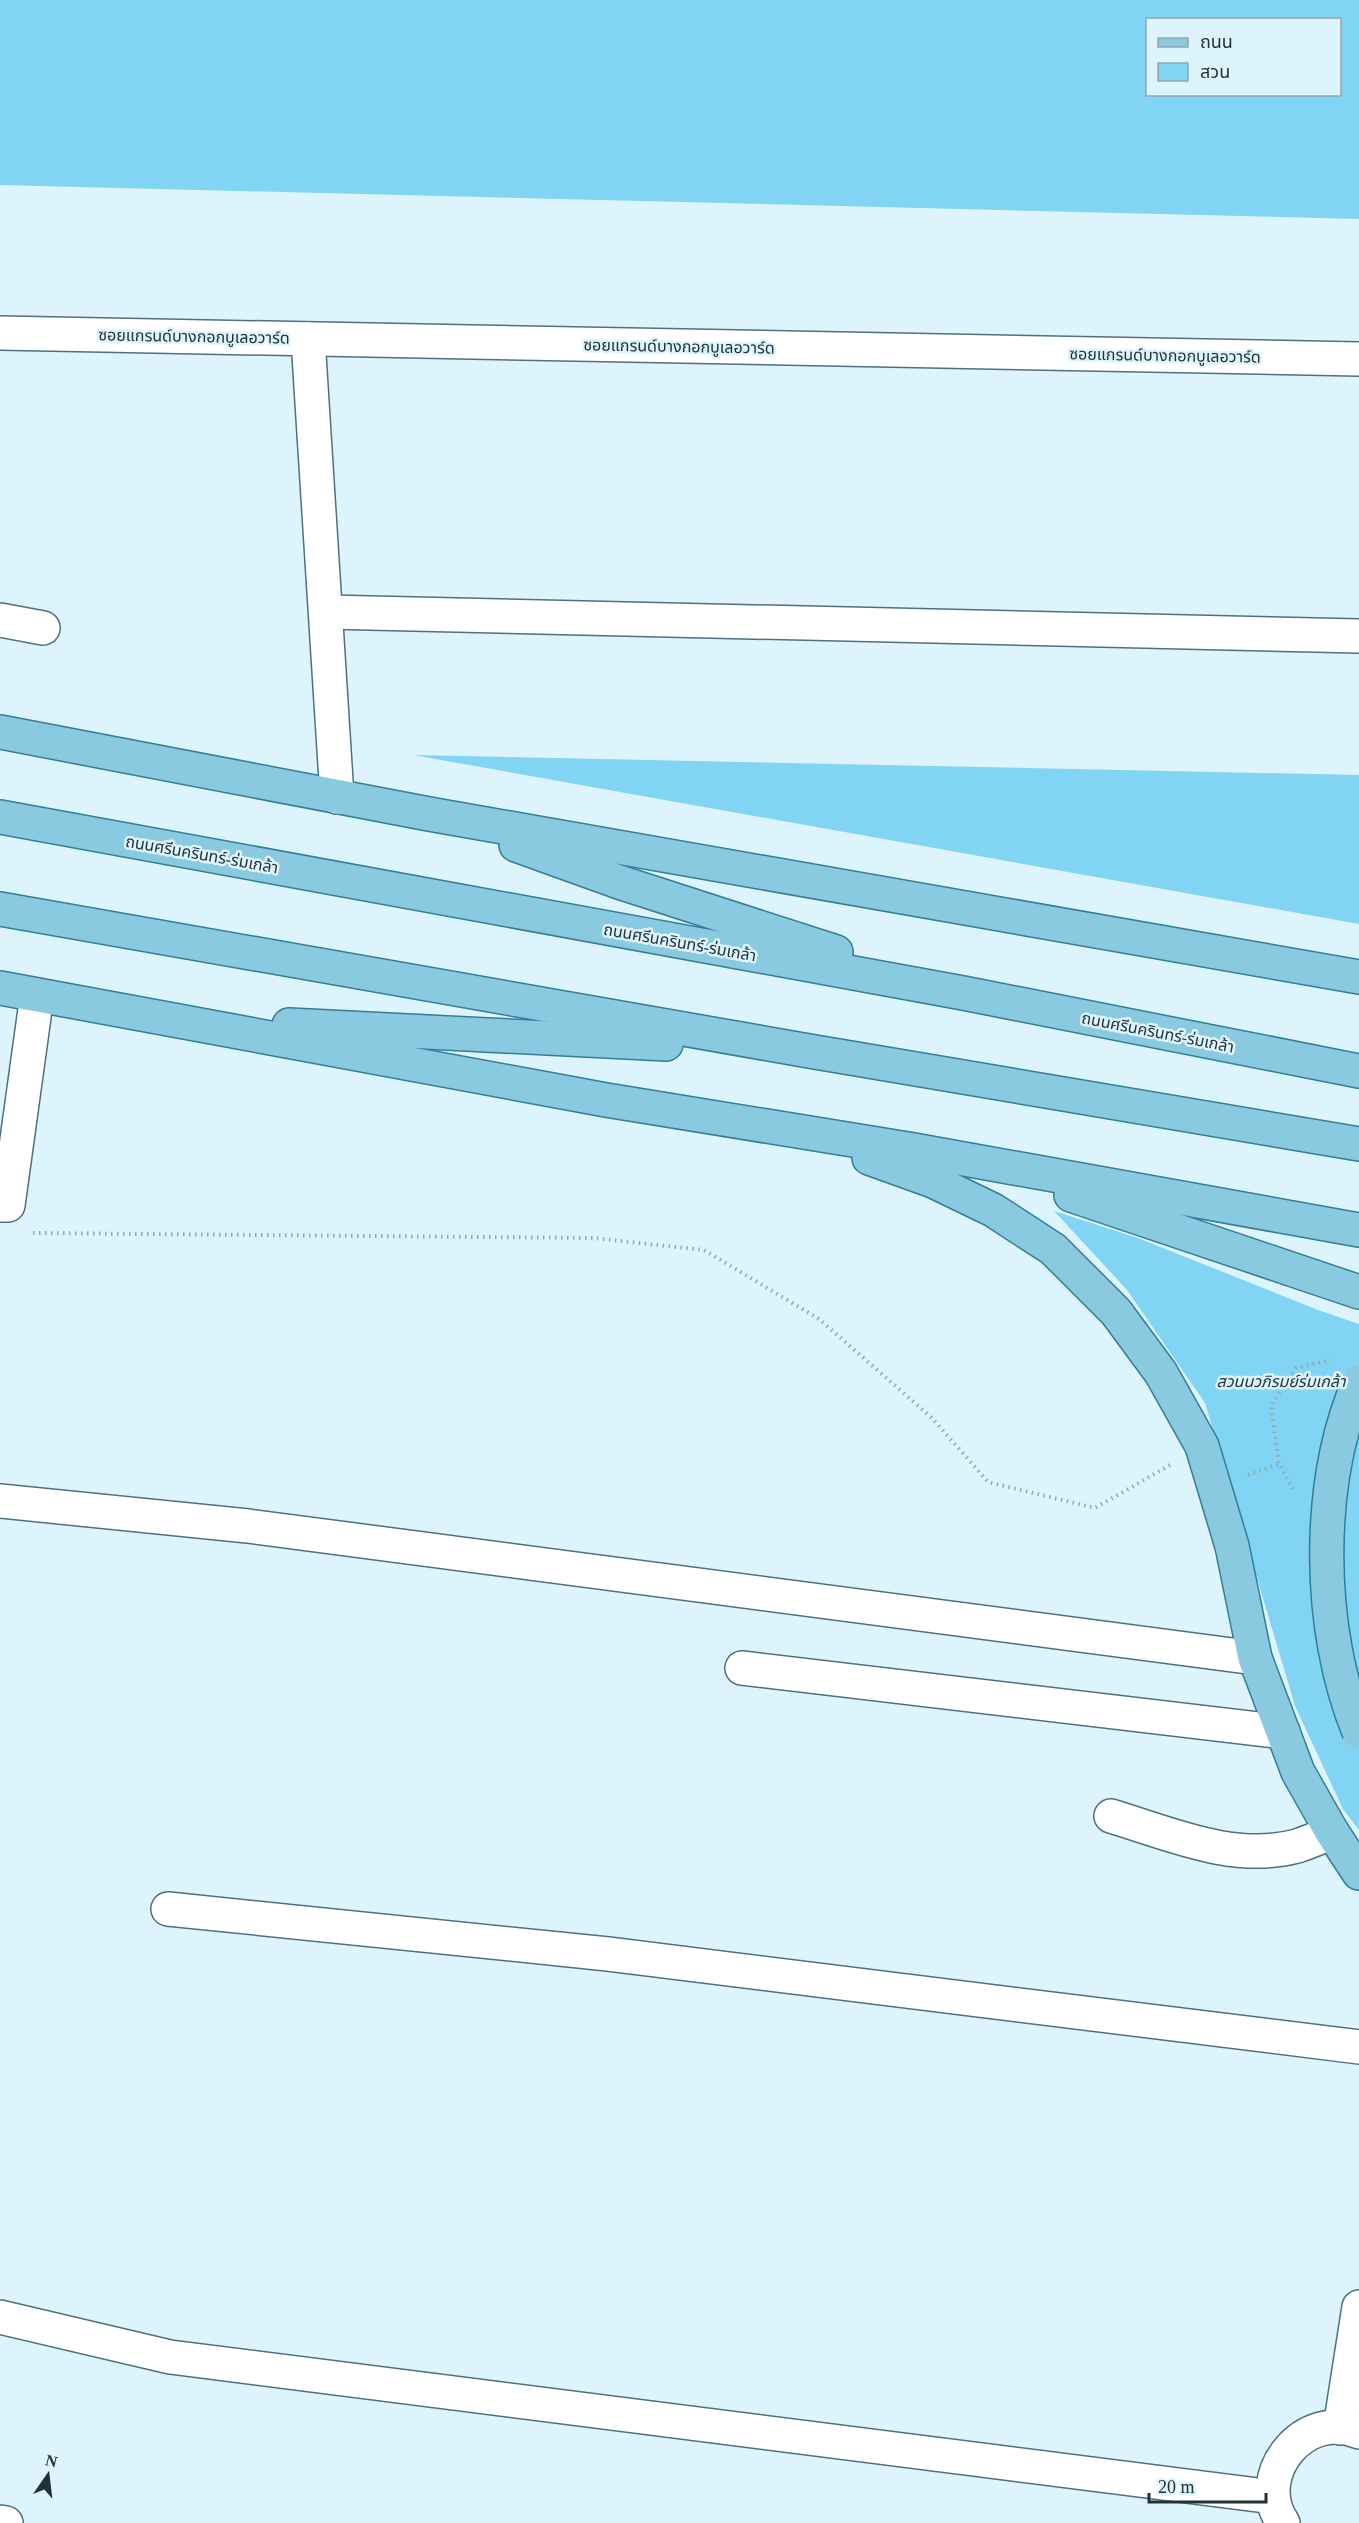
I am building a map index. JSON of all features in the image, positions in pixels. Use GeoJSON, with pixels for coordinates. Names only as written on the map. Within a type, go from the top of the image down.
{"type":"FeatureCollection","features":[{"type":"Feature","properties":{"kind":"main road"},"geometry":{"type":"LineString","coordinates":[[0,732],[429,814],[1359,977]]}},
{"type":"Feature","properties":{"kind":"main road"},"geometry":{"type":"LineString","coordinates":[[429,814],[619,882],[963,993]]}},
{"type":"Feature","properties":{"kind":"main road","name":"ถนนศรีนครินทร์-ร่มเกล้า"},"geometry":{"type":"LineString","coordinates":[[0,817],[963,993],[1344,1068]]}},
{"type":"Feature","properties":{"kind":"main road"},"geometry":{"type":"LineString","coordinates":[[0,909],[809,1051],[1359,1144]]}},
{"type":"Feature","properties":{"kind":"main road"},"geometry":{"type":"LineString","coordinates":[[0,988],[606,1100],[914,1150],[1359,1230]]}},
{"type":"Feature","properties":{"kind":"main road"},"geometry":{"type":"LineString","coordinates":[[156,1018],[809,1051]]}},
{"type":"Feature","properties":{"kind":"main road"},"geometry":{"type":"LineString","coordinates":[[606,1100],[813,1143],[869,1158],[933,1180],[993,1210],[1053,1249],[1116,1312],[1161,1373],[1202,1446],[1232,1546],[1255,1658],[1298,1772],[1332,1832],[1359,1873]]}},
{"type":"Feature","properties":{"kind":"main road"},"geometry":{"type":"LineString","coordinates":[[914,1150],[1051,1189],[1359,1292]]}},
{"type":"Feature","properties":{"kind":"main road"},"geometry":{"type":"LineString","coordinates":[[1348,1371],[1328,1526],[1327,1596],[1336,1658],[1351,1713],[1359,1732]]}},
{"type":"Feature","properties":{"kind":"street","name":"ซอยแกรนด์บางกอกบูเลอวาร์ด"},"geometry":{"type":"LineString","coordinates":[[0,333],[1359,359]]}},
{"type":"Feature","properties":{"kind":"street"},"geometry":{"type":"LineString","coordinates":[[308,339],[337,797]]}},
{"type":"Feature","properties":{"kind":"street"},"geometry":{"type":"LineString","coordinates":[[327,612],[1359,636]]}},
{"type":"Feature","properties":{"kind":"street"},"geometry":{"type":"LineString","coordinates":[[0,620],[43,628]]}},
{"type":"Feature","properties":{"kind":"street"},"geometry":{"type":"LineString","coordinates":[[0,1204],[8,1205],[37,995]]}},
{"type":"Feature","properties":{"kind":"street"},"geometry":{"type":"LineString","coordinates":[[0,1501],[248,1526],[1255,1658]]}},
{"type":"Feature","properties":{"kind":"street"},"geometry":{"type":"LineString","coordinates":[[742,1668],[1283,1732]]}},
{"type":"Feature","properties":{"kind":"street"},"geometry":{"type":"LineString","coordinates":[[1111,1816],[1213,1847],[1234,1849],[1255,1850],[1296,1846],[1332,1832]]}},
{"type":"Feature","properties":{"kind":"street"},"geometry":{"type":"LineString","coordinates":[[168,1909],[608,1954],[1359,2047]]}},
{"type":"Feature","properties":{"kind":"street"},"geometry":{"type":"LineString","coordinates":[[0,2317],[170,2357],[1278,2510],[1274,2477],[1281,2458],[1294,2443],[1312,2432],[1331,2428],[1350,2430],[1359,2307]]}},
{"type":"Feature","properties":{"kind":"street"},"geometry":{"type":"LineString","coordinates":[[0,2522],[6,2523]]}},
{"type":"Feature","properties":{"kind":"path"},"geometry":{"type":"LineString","coordinates":[[24,1233],[592,1238],[704,1250],[819,1319],[932,1418],[988,1482],[1095,1508],[1202,1446]]}},
{"type":"Feature","properties":{"kind":"path"},"geometry":{"type":"LineString","coordinates":[[1279,1464],[1270,1406],[1296,1368],[1328,1360],[1348,1371]]}},
{"type":"Feature","properties":{"kind":"green space"},"geometry":{"type":"Polygon","coordinates":[[[0,0],[1359,0],[1359,219],[0,185],[0,0]]]}},
{"type":"Feature","properties":{"kind":"green space"},"geometry":{"type":"Polygon","coordinates":[[[413,755],[1359,775],[1359,924],[413,755]]]}},
{"type":"Feature","properties":{"kind":"green space","name":"สวนนวภิรมย์ร่มเกล้า"},"geometry":{"type":"Polygon","coordinates":[[[1054,1211],[1138,1238],[1318,1310],[1359,1324],[1359,1830],[1343,1809],[1295,1706],[1205,1403],[1127,1290],[1054,1211]]]}}]}
